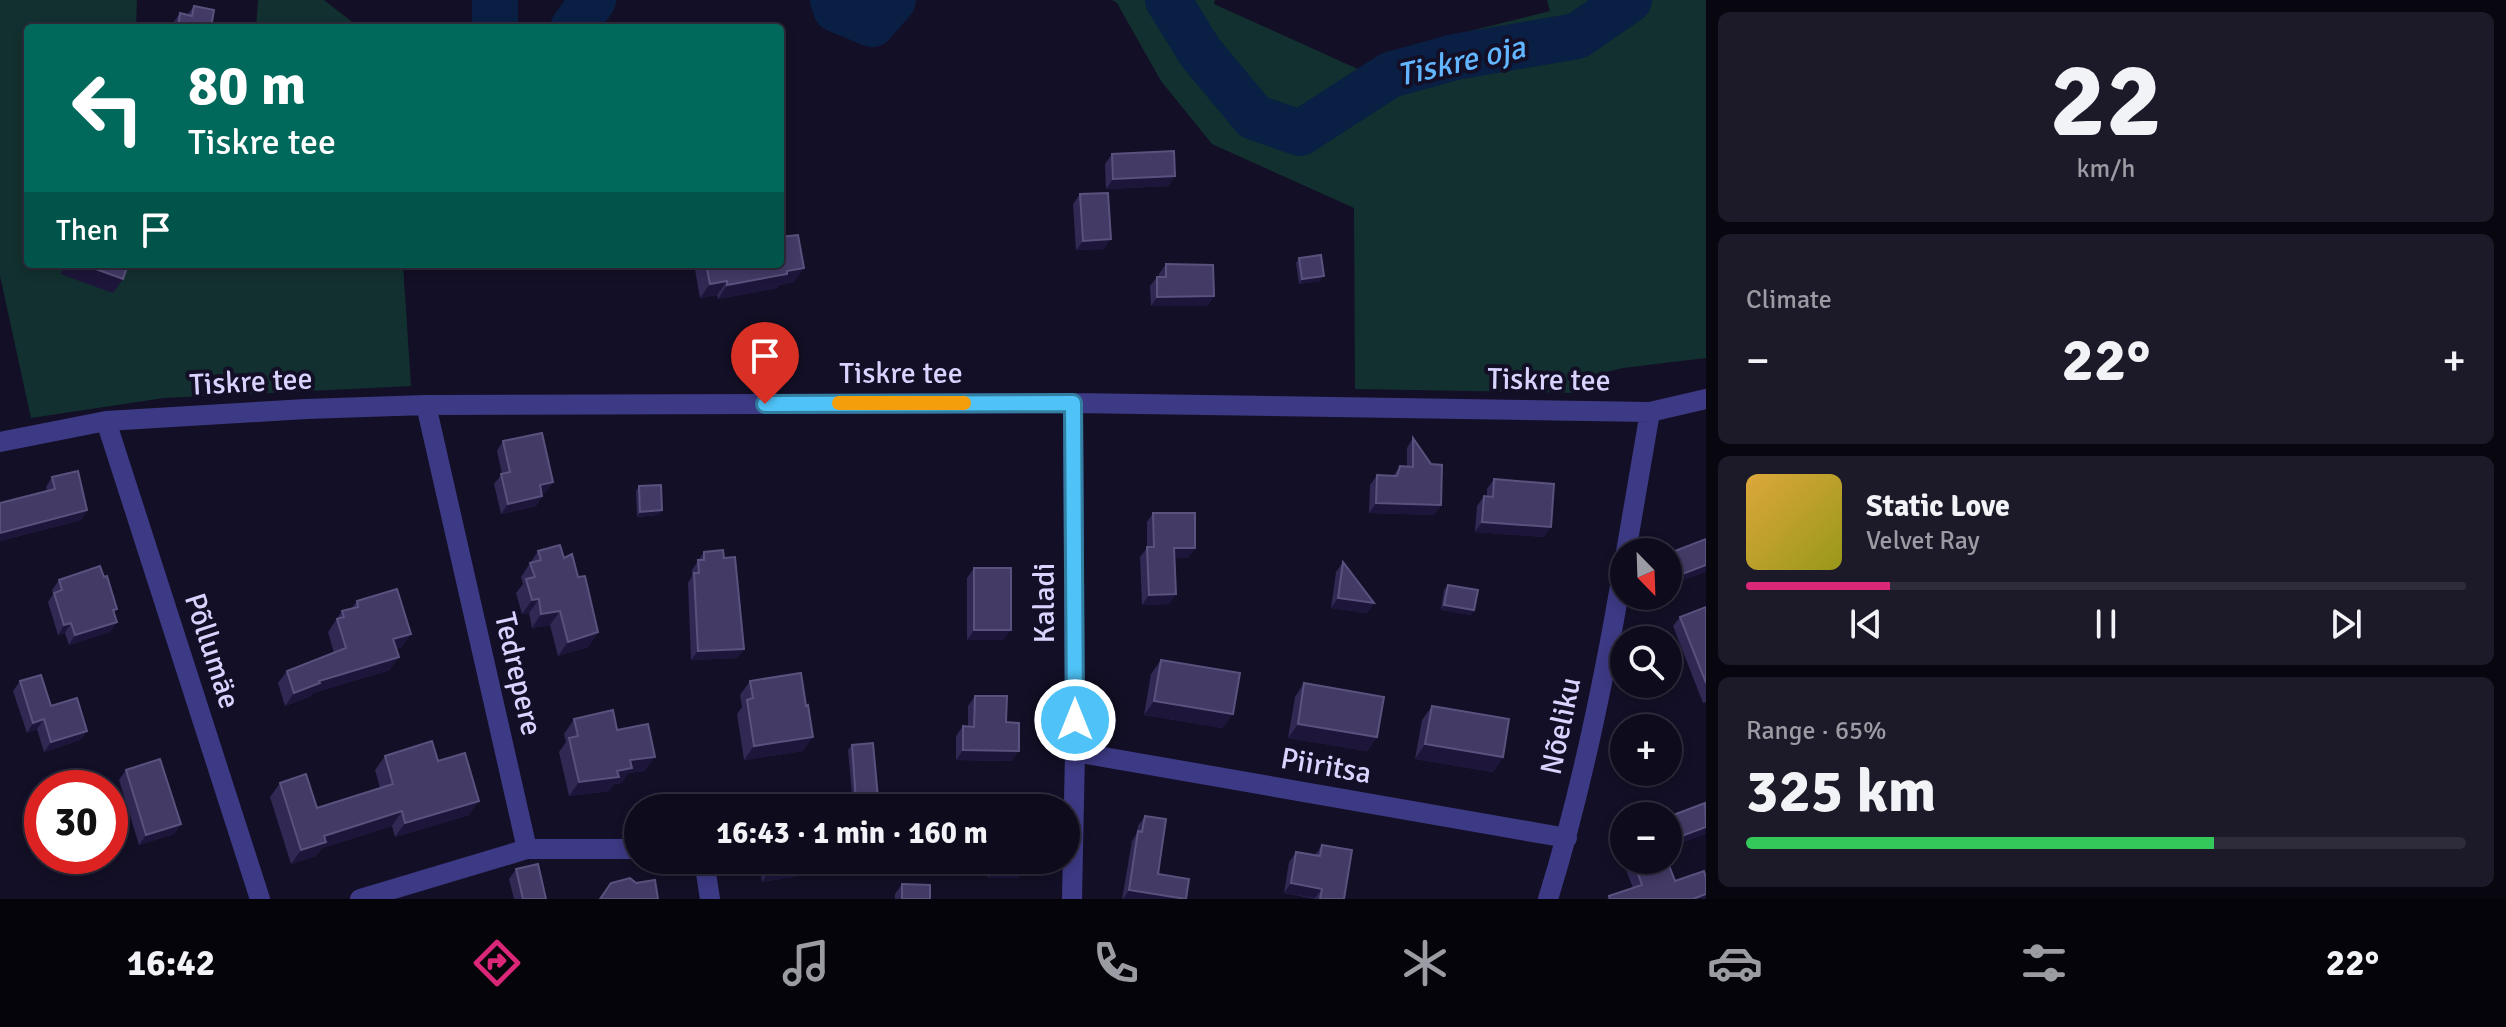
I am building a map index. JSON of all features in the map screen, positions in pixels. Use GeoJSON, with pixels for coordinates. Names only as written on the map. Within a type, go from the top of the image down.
{"type":"FeatureCollection","features":[{"type":"Feature","properties":{"kind":"street","name":"Tiskre tee"},"geometry":{"type":"LineString","coordinates":[[0,442],[106,421],[426,405],[1073,403],[1650,412],[1706,399]]}},
{"type":"Feature","properties":{"kind":"street","name":"Kaladi"},"geometry":{"type":"LineString","coordinates":[[1072,899],[1075,752],[1073,403]]}},
{"type":"Feature","properties":{"kind":"street","name":"Tedrepere"},"geometry":{"type":"LineString","coordinates":[[426,405],[527,849]]}},
{"type":"Feature","properties":{"kind":"street"},"geometry":{"type":"LineString","coordinates":[[1628,538],[1650,412]]}},
{"type":"Feature","properties":{"kind":"street","name":"Põllumäe"},"geometry":{"type":"LineString","coordinates":[[106,421],[260,899]]}},
{"type":"Feature","properties":{"kind":"street","name":"Nõeliku"},"geometry":{"type":"LineString","coordinates":[[1548,899],[1567,838],[1616,610]]}},
{"type":"Feature","properties":{"kind":"street","name":"Piiritsa"},"geometry":{"type":"LineString","coordinates":[[1075,752],[1567,838]]}},
{"type":"Feature","properties":{"kind":"street"},"geometry":{"type":"LineString","coordinates":[[360,899],[527,849],[624,849]]}},
{"type":"Feature","properties":{"kind":"street"},"geometry":{"type":"LineString","coordinates":[[706,874],[710,899]]}},
{"type":"Feature","properties":{"kind":"green space"},"geometry":{"type":"Polygon","coordinates":[[[0,0],[137,0],[136,24],[24,24],[24,268],[403,268],[411,386],[164,398],[31,418],[0,276],[0,0]]]}},
{"type":"Feature","properties":{"kind":"green space"},"geometry":{"type":"Polygon","coordinates":[[[258,0],[324,0],[355,24],[256,24],[258,0]]]}},
{"type":"Feature","properties":{"kind":"green space"},"geometry":{"type":"Polygon","coordinates":[[[1112,0],[1215,0],[1214,4],[1360,70],[1386,52],[1550,11],[1547,0],[1706,0],[1706,358],[1623,368],[1586,377],[1580,393],[1355,389],[1354,208],[1212,144],[1161,81],[1117,3],[1112,0]]]}},
{"type":"Feature","properties":{"kind":"building"},"geometry":{"type":"Polygon","coordinates":[[[194,6],[214,10],[212,24],[179,24],[180,13],[192,16],[194,6]]]}},
{"type":"Feature","properties":{"kind":"building"},"geometry":{"type":"Polygon","coordinates":[[[1174,151],[1175,176],[1113,179],[1112,154],[1174,151]]]}},
{"type":"Feature","properties":{"kind":"building"},"geometry":{"type":"Polygon","coordinates":[[[1108,193],[1111,239],[1083,241],[1080,194],[1108,193]]]}},
{"type":"Feature","properties":{"kind":"building"},"geometry":{"type":"Polygon","coordinates":[[[798,235],[804,268],[727,285],[727,281],[710,284],[707,268],[784,268],[784,237],[798,235]]]}},
{"type":"Feature","properties":{"kind":"building"},"geometry":{"type":"Polygon","coordinates":[[[1321,255],[1324,276],[1302,279],[1299,258],[1321,255]]]}},
{"type":"Feature","properties":{"kind":"building"},"geometry":{"type":"Polygon","coordinates":[[[1166,264],[1213,265],[1214,296],[1157,297],[1157,277],[1166,277],[1166,264]]]}},
{"type":"Feature","properties":{"kind":"building"},"geometry":{"type":"Polygon","coordinates":[[[93,268],[127,268],[123,279],[93,268]]]}},
{"type":"Feature","properties":{"kind":"building"},"geometry":{"type":"Polygon","coordinates":[[[542,433],[553,482],[540,485],[542,496],[508,504],[501,474],[510,472],[503,441],[542,433]]]}},
{"type":"Feature","properties":{"kind":"building"},"geometry":{"type":"Polygon","coordinates":[[[1413,438],[1431,464],[1442,465],[1441,505],[1376,503],[1377,475],[1397,476],[1400,466],[1413,467],[1413,438]]]}},
{"type":"Feature","properties":{"kind":"building"},"geometry":{"type":"Polygon","coordinates":[[[78,471],[87,510],[0,533],[0,503],[55,489],[52,477],[78,471]]]}},
{"type":"Feature","properties":{"kind":"building"},"geometry":{"type":"Polygon","coordinates":[[[1494,479],[1554,484],[1551,527],[1482,522],[1484,496],[1493,497],[1494,479]]]}},
{"type":"Feature","properties":{"kind":"building"},"geometry":{"type":"Polygon","coordinates":[[[661,485],[662,510],[640,512],[639,486],[661,485]]]}},
{"type":"Feature","properties":{"kind":"building"},"geometry":{"type":"Polygon","coordinates":[[[1153,513],[1195,513],[1195,548],[1174,548],[1176,594],[1149,595],[1147,547],[1154,547],[1153,513]]]}},
{"type":"Feature","properties":{"kind":"building"},"geometry":{"type":"Polygon","coordinates":[[[1706,539],[1706,565],[1682,574],[1682,548],[1706,539]]]}},
{"type":"Feature","properties":{"kind":"building"},"geometry":{"type":"Polygon","coordinates":[[[560,545],[564,558],[572,554],[578,577],[585,576],[598,632],[568,642],[560,611],[541,614],[539,599],[532,600],[526,579],[535,577],[530,563],[541,560],[538,551],[560,545]]]}},
{"type":"Feature","properties":{"kind":"building"},"geometry":{"type":"Polygon","coordinates":[[[723,550],[724,558],[735,557],[744,649],[698,651],[694,573],[699,573],[698,560],[704,560],[704,552],[723,550]]]}},
{"type":"Feature","properties":{"kind":"building"},"geometry":{"type":"Polygon","coordinates":[[[1343,562],[1374,603],[1338,598],[1343,562]]]}},
{"type":"Feature","properties":{"kind":"building"},"geometry":{"type":"Polygon","coordinates":[[[100,566],[104,577],[107,576],[117,609],[113,610],[117,622],[75,635],[71,623],[64,625],[54,593],[62,590],[59,580],[100,566]]]}},
{"type":"Feature","properties":{"kind":"building"},"geometry":{"type":"Polygon","coordinates":[[[974,568],[1011,568],[1011,630],[974,630],[974,568]]]}},
{"type":"Feature","properties":{"kind":"building"},"geometry":{"type":"Polygon","coordinates":[[[1448,585],[1478,590],[1474,610],[1444,605],[1448,585]]]}},
{"type":"Feature","properties":{"kind":"building"},"geometry":{"type":"Polygon","coordinates":[[[397,589],[411,634],[393,639],[399,657],[319,681],[294,693],[287,671],[346,648],[337,619],[344,617],[342,611],[358,607],[357,601],[397,589]]]}},
{"type":"Feature","properties":{"kind":"building"},"geometry":{"type":"Polygon","coordinates":[[[1706,607],[1706,683],[1680,617],[1706,607]]]}},
{"type":"Feature","properties":{"kind":"building"},"geometry":{"type":"Polygon","coordinates":[[[1161,660],[1240,673],[1233,714],[1154,701],[1161,660]]]}},
{"type":"Feature","properties":{"kind":"building"},"geometry":{"type":"Polygon","coordinates":[[[801,673],[813,737],[754,746],[747,700],[753,698],[750,681],[801,673]]]}},
{"type":"Feature","properties":{"kind":"building"},"geometry":{"type":"Polygon","coordinates":[[[41,675],[51,706],[77,698],[87,731],[51,742],[44,719],[33,723],[20,681],[41,675]]]}},
{"type":"Feature","properties":{"kind":"building"},"geometry":{"type":"Polygon","coordinates":[[[1304,683],[1384,697],[1377,737],[1298,724],[1304,683]]]}},
{"type":"Feature","properties":{"kind":"building"},"geometry":{"type":"Polygon","coordinates":[[[975,696],[1007,696],[1006,722],[1019,723],[1019,751],[963,750],[963,726],[974,727],[975,696]]]}},
{"type":"Feature","properties":{"kind":"building"},"geometry":{"type":"Polygon","coordinates":[[[1432,706],[1509,719],[1503,757],[1425,744],[1432,706]]]}},
{"type":"Feature","properties":{"kind":"building"},"geometry":{"type":"Polygon","coordinates":[[[613,710],[617,730],[648,724],[655,757],[630,760],[632,768],[617,771],[619,777],[579,782],[569,738],[578,736],[574,719],[613,710]]]}},
{"type":"Feature","properties":{"kind":"building"},"geometry":{"type":"Polygon","coordinates":[[[432,741],[438,761],[465,753],[479,801],[405,823],[402,811],[324,836],[326,842],[301,850],[280,783],[306,774],[317,808],[393,784],[385,756],[432,741]]]}},
{"type":"Feature","properties":{"kind":"building"},"geometry":{"type":"Polygon","coordinates":[[[873,743],[878,794],[856,794],[852,745],[873,743]]]}},
{"type":"Feature","properties":{"kind":"building"},"geometry":{"type":"Polygon","coordinates":[[[160,759],[181,824],[146,835],[126,770],[160,759]]]}},
{"type":"Feature","properties":{"kind":"building"},"geometry":{"type":"Polygon","coordinates":[[[1705,803],[1706,827],[1682,836],[1682,812],[1705,803]]]}},
{"type":"Feature","properties":{"kind":"building"},"geometry":{"type":"Polygon","coordinates":[[[1145,816],[1166,819],[1158,874],[1189,879],[1186,899],[1129,890],[1138,831],[1142,832],[1145,816]]]}},
{"type":"Feature","properties":{"kind":"building"},"geometry":{"type":"Polygon","coordinates":[[[1322,845],[1352,850],[1344,899],[1320,899],[1322,889],[1291,883],[1296,852],[1320,856],[1322,845]]]}},
{"type":"Feature","properties":{"kind":"building"},"geometry":{"type":"Polygon","coordinates":[[[538,864],[546,899],[523,899],[516,869],[538,864]]]}},
{"type":"Feature","properties":{"kind":"building"},"geometry":{"type":"Polygon","coordinates":[[[1704,871],[1706,894],[1693,899],[1610,899],[1609,896],[1642,885],[1638,874],[1672,874],[1675,881],[1704,871]]]}},
{"type":"Feature","properties":{"kind":"building"},"geometry":{"type":"Polygon","coordinates":[[[630,878],[636,883],[655,880],[658,899],[600,899],[611,883],[630,878]]]}},
{"type":"Feature","properties":{"kind":"building"},"geometry":{"type":"Polygon","coordinates":[[[902,884],[930,885],[930,899],[902,899],[902,884]]]}},
{"type":"Feature","properties":{"kind":"waterway","name":"Tiskre oja"},"geometry":{"type":"LineString","coordinates":[[495,0],[495,24]]}},
{"type":"Feature","properties":{"kind":"waterway","name":"Tiskre oja"},"geometry":{"type":"LineString","coordinates":[[576,24],[593,0]]}},
{"type":"Feature","properties":{"kind":"waterway","name":"Tiskre oja"},"geometry":{"type":"LineString","coordinates":[[833,0],[836,9],[872,24],[893,0]]}},
{"type":"Feature","properties":{"kind":"waterway","name":"Tiskre oja"},"geometry":{"type":"LineString","coordinates":[[1168,0],[1200,52],[1254,117],[1300,133],[1390,75],[1455,57],[1577,36],[1629,0]]}},
{"type":"Feature","properties":{"kind":"slow traffic"},"geometry":{"type":"LineString","coordinates":[[839,403],[964,403]]}},
{"type":"Feature","properties":{"kind":"route"},"geometry":{"type":"LineString","coordinates":[[765,404],[1073,403],[1075,720]]}}]}
